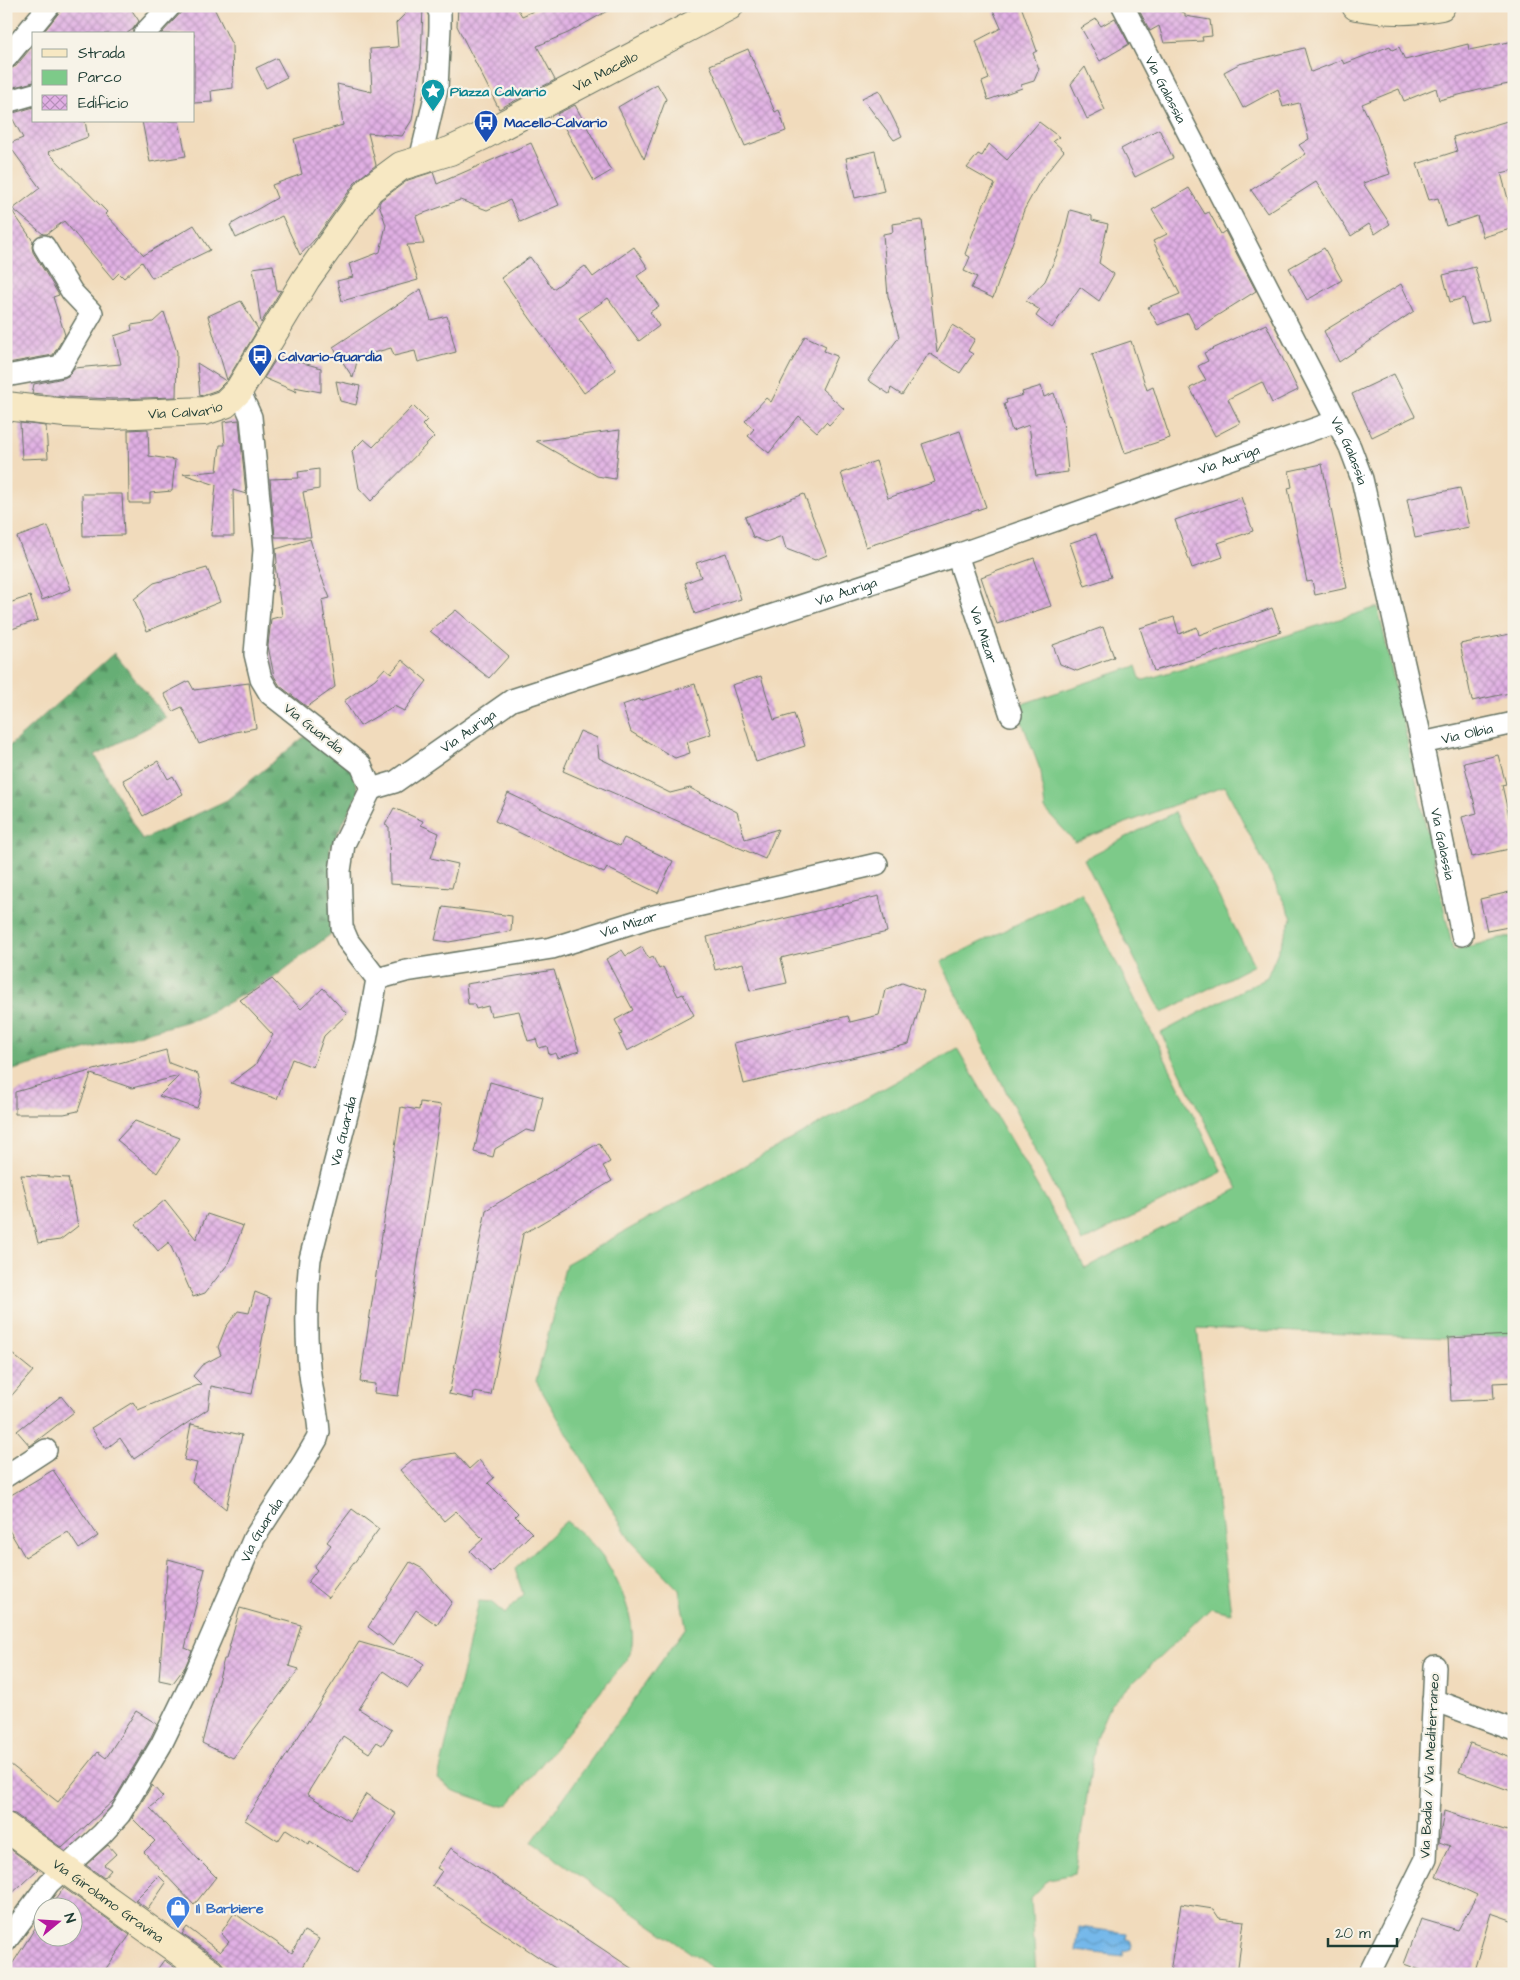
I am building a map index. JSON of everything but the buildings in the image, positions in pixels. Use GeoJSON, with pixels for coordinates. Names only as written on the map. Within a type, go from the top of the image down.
{"type":"FeatureCollection","features":[{"type":"Feature","properties":{"kind":"main road"},"geometry":{"type":"LineString","coordinates":[[1356,6],[1389,11],[1416,11],[1441,6]]}},
{"type":"Feature","properties":{"kind":"main road","name":"Via Macello"},"geometry":{"type":"LineString","coordinates":[[420,160],[450,151],[482,136],[733,8]]}},
{"type":"Feature","properties":{"kind":"main road","name":"Via Calvario"},"geometry":{"type":"LineString","coordinates":[[6,406],[65,413],[113,415],[204,411],[225,404],[239,390],[306,279],[370,189],[401,166],[420,160]]}},
{"type":"Feature","properties":{"kind":"main road","name":"Via Girolamo Gravina"},"geometry":{"type":"LineString","coordinates":[[6,1827],[211,1974]]}},
{"type":"Feature","properties":{"kind":"street"},"geometry":{"type":"LineString","coordinates":[[6,58],[49,6]]}},
{"type":"Feature","properties":{"kind":"street"},"geometry":{"type":"LineString","coordinates":[[146,32],[170,6]]}},
{"type":"Feature","properties":{"kind":"street"},"geometry":{"type":"LineString","coordinates":[[420,160],[437,88],[440,14],[437,6]]}},
{"type":"Feature","properties":{"kind":"street","name":"Via Galassia"},"geometry":{"type":"LineString","coordinates":[[1123,6],[1337,421],[1350,447],[1362,479],[1422,743],[1462,935]]}},
{"type":"Feature","properties":{"kind":"street"},"geometry":{"type":"LineString","coordinates":[[6,102],[32,95]]}},
{"type":"Feature","properties":{"kind":"street"},"geometry":{"type":"LineString","coordinates":[[6,375],[61,366],[92,313],[72,292],[44,246]]}},
{"type":"Feature","properties":{"kind":"street","name":"Via Guardia"},"geometry":{"type":"LineString","coordinates":[[239,390],[251,417],[264,550],[255,654],[261,679],[270,694],[361,765],[371,789]]}},
{"type":"Feature","properties":{"kind":"street","name":"Via Auriga"},"geometry":{"type":"LineString","coordinates":[[371,789],[395,782],[512,700],[957,554],[1337,421]]}},
{"type":"Feature","properties":{"kind":"street","name":"Via Mizar"},"geometry":{"type":"LineString","coordinates":[[957,554],[1011,715]]}},
{"type":"Feature","properties":{"kind":"street","name":"Via Olbia"},"geometry":{"type":"LineString","coordinates":[[1422,743],[1514,723]]}},
{"type":"Feature","properties":{"kind":"street"},"geometry":{"type":"LineString","coordinates":[[371,789],[344,844],[340,880],[342,927],[348,941],[377,979]]}},
{"type":"Feature","properties":{"kind":"street","name":"Via Mizar"},"geometry":{"type":"LineString","coordinates":[[377,979],[406,971],[552,948],[654,916],[877,864]]}},
{"type":"Feature","properties":{"kind":"street","name":"Via Guardia"},"geometry":{"type":"LineString","coordinates":[[6,1941],[49,1883],[102,1834],[126,1806],[161,1745],[192,1681],[254,1538],[317,1439],[318,1421],[311,1382],[307,1330],[307,1288],[310,1259],[364,1050],[377,979]]}},
{"type":"Feature","properties":{"kind":"street"},"geometry":{"type":"LineString","coordinates":[[6,1476],[46,1450]]}},
{"type":"Feature","properties":{"kind":"street","name":"Via Badia / Via Mediterraneo"},"geometry":{"type":"LineString","coordinates":[[1372,1973],[1426,1859],[1435,1666]]}},
{"type":"Feature","properties":{"kind":"street"},"geometry":{"type":"LineString","coordinates":[[1433,1700],[1514,1730]]}},
{"type":"Feature","properties":{"kind":"green space"},"geometry":{"type":"Polygon","coordinates":[[[1378,607],[1453,950],[1514,936],[1514,1335],[1448,1338],[1197,1328],[1231,1613],[1211,1608],[1110,1705],[1096,1737],[1075,1874],[1049,1879],[1031,1898],[1036,1974],[721,1974],[532,1842],[686,1627],[679,1590],[631,1541],[536,1381],[566,1264],[957,1048],[1085,1268],[1238,1189],[1161,1033],[1267,977],[1292,918],[1225,786],[1075,842],[1045,809],[1041,772],[1016,706],[1136,666],[1141,681],[1378,607]]]}},
{"type":"Feature","properties":{"kind":"green space"},"geometry":{"type":"Polygon","coordinates":[[[114,653],[166,718],[95,755],[142,840],[227,800],[305,736],[352,769],[359,792],[330,848],[331,934],[272,979],[199,1018],[6,1072],[6,749],[114,653]]]}},
{"type":"Feature","properties":{"kind":"green space"},"geometry":{"type":"Polygon","coordinates":[[[1175,812],[1254,965],[1162,1013],[1084,859],[1175,812]]]}},
{"type":"Feature","properties":{"kind":"green space"},"geometry":{"type":"Polygon","coordinates":[[[1081,892],[1222,1172],[1082,1242],[941,962],[1081,892]]]}},
{"type":"Feature","properties":{"kind":"green space"},"geometry":{"type":"Polygon","coordinates":[[[566,1521],[594,1545],[612,1571],[629,1613],[632,1646],[625,1662],[509,1804],[499,1806],[452,1790],[438,1779],[479,1601],[491,1602],[505,1614],[523,1594],[515,1569],[566,1521]]]}},
{"type":"Feature","properties":{"kind":"water"},"geometry":{"type":"Polygon","coordinates":[[[1079,1927],[1127,1933],[1126,1939],[1130,1940],[1131,1949],[1124,1951],[1123,1956],[1076,1951],[1079,1927]]]}},
{"type":"Feature","properties":{"kind":"place","name":"Piazza Calvario"},"geometry":{"type":"Point","coordinates":[433,112]}},
{"type":"Feature","properties":{"kind":"place","name":"Macello-Calvario"},"geometry":{"type":"Point","coordinates":[486,143]}},
{"type":"Feature","properties":{"kind":"place","name":"Calvario-Guardia"},"geometry":{"type":"Point","coordinates":[260,377]}},
{"type":"Feature","properties":{"kind":"place","name":"Il Barbiere"},"geometry":{"type":"Point","coordinates":[178,1929]}}]}
